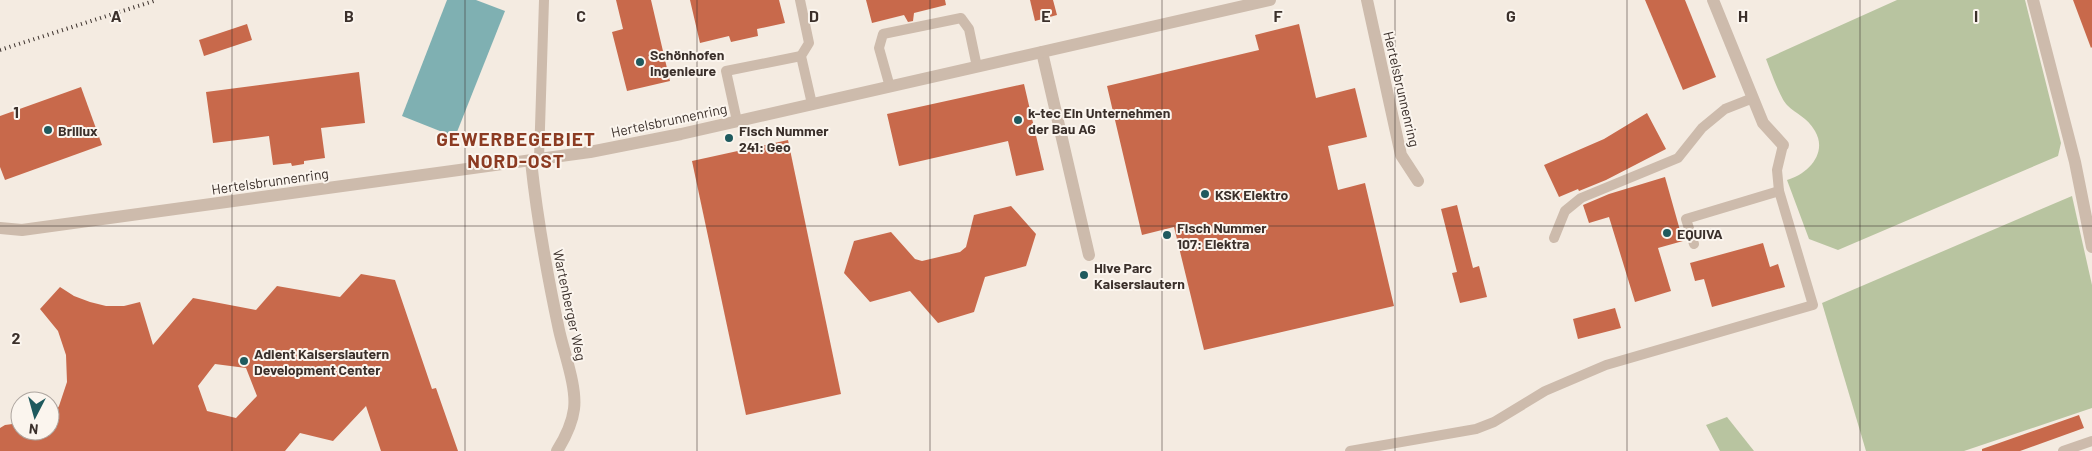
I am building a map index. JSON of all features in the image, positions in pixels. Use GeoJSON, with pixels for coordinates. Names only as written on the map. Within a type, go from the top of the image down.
{"type":"FeatureCollection","features":[{"type":"Feature","properties":{"kind":"street","name":"Hertelsbrunnenring"},"geometry":{"type":"LineString","coordinates":[[0,228],[22,230],[590,152],[890,87],[1270,0]]}},
{"type":"Feature","properties":{"kind":"street","name":"Hertelsbrunnenring"},"geometry":{"type":"LineString","coordinates":[[1367,0],[1401,155],[1418,182]]}},
{"type":"Feature","properties":{"kind":"street"},"geometry":{"type":"LineString","coordinates":[[1713,0],[1763,123],[1783,145]]}},
{"type":"Feature","properties":{"kind":"street"},"geometry":{"type":"LineString","coordinates":[[2033,0],[2075,162],[2092,246]]}},
{"type":"Feature","properties":{"kind":"street"},"geometry":{"type":"LineString","coordinates":[[1042,52],[1089,255]]}},
{"type":"Feature","properties":{"kind":"street","name":"Wartenberger Weg"},"geometry":{"type":"LineString","coordinates":[[535,160],[536,209],[553,300],[573,389],[575,408],[568,433],[557,451]]}},
{"type":"Feature","properties":{"kind":"lane","name":"Wartenberger Weg"},"geometry":{"type":"LineString","coordinates":[[535,160],[544,0]]}},
{"type":"Feature","properties":{"kind":"lane"},"geometry":{"type":"LineString","coordinates":[[800,0],[809,43],[802,56],[812,104]]}},
{"type":"Feature","properties":{"kind":"lane"},"geometry":{"type":"LineString","coordinates":[[890,87],[879,48],[883,34],[961,18],[968,29],[977,67]]}},
{"type":"Feature","properties":{"kind":"lane"},"geometry":{"type":"LineString","coordinates":[[737,121],[726,71],[802,56]]}},
{"type":"Feature","properties":{"kind":"lane"},"geometry":{"type":"LineString","coordinates":[[1554,238],[1565,211],[1581,198],[1678,158],[1702,128],[1725,109],[1753,98]]}},
{"type":"Feature","properties":{"kind":"lane"},"geometry":{"type":"LineString","coordinates":[[1350,451],[1476,429],[1494,422],[1545,391],[1606,365],[1813,305],[1779,191],[1777,170],[1783,145]]}},
{"type":"Feature","properties":{"kind":"lane"},"geometry":{"type":"LineString","coordinates":[[1694,244],[1686,219],[1779,191]]}},
{"type":"Feature","properties":{"kind":"lane"},"geometry":{"type":"LineString","coordinates":[[2063,451],[2092,441]]}},
{"type":"Feature","properties":{"kind":"green space"},"geometry":{"type":"Polygon","coordinates":[[[1897,0],[2025,0],[2061,143],[2058,156],[1838,250],[1809,239],[1787,180],[1802,173],[1814,162],[1819,147],[1818,139],[1809,122],[1790,108],[1784,101],[1766,59],[1897,0]]]}},
{"type":"Feature","properties":{"kind":"green space"},"geometry":{"type":"Polygon","coordinates":[[[2072,196],[2092,285],[2092,408],[1964,451],[1866,451],[1822,303],[2072,196]]]}},
{"type":"Feature","properties":{"kind":"green space"},"geometry":{"type":"Polygon","coordinates":[[[1727,417],[1754,451],[1720,451],[1706,425],[1727,417]]]}},
{"type":"Feature","properties":{"kind":"water"},"geometry":{"type":"Polygon","coordinates":[[[447,0],[476,0],[505,11],[455,137],[402,116],[447,0]]]}},
{"type":"Feature","properties":{"kind":"building"},"geometry":{"type":"Polygon","coordinates":[[[616,0],[651,0],[670,81],[627,91],[612,32],[623,29],[616,0]]]}},
{"type":"Feature","properties":{"kind":"building"},"geometry":{"type":"Polygon","coordinates":[[[690,0],[779,0],[785,23],[757,29],[758,36],[731,42],[729,36],[700,43],[690,0]]]}},
{"type":"Feature","properties":{"kind":"building"},"geometry":{"type":"Polygon","coordinates":[[[866,0],[945,0],[946,5],[914,13],[913,21],[908,22],[904,15],[872,23],[866,0]]]}},
{"type":"Feature","properties":{"kind":"building"},"geometry":{"type":"Polygon","coordinates":[[[1030,0],[1053,0],[1057,15],[1035,21],[1030,0]]]}},
{"type":"Feature","properties":{"kind":"building"},"geometry":{"type":"Polygon","coordinates":[[[1645,0],[1685,0],[1716,77],[1683,90],[1645,0]]]}},
{"type":"Feature","properties":{"kind":"building"},"geometry":{"type":"Polygon","coordinates":[[[2073,0],[2092,0],[2091,48],[2073,0]]]}},
{"type":"Feature","properties":{"kind":"building"},"geometry":{"type":"Polygon","coordinates":[[[247,24],[252,40],[204,56],[199,40],[247,24]]]}},
{"type":"Feature","properties":{"kind":"building","name":"KSK Elektro"},"geometry":{"type":"Polygon","coordinates":[[[1299,24],[1316,98],[1355,88],[1367,137],[1328,146],[1338,190],[1365,183],[1394,306],[1204,350],[1174,227],[1142,235],[1107,86],[1259,50],[1255,35],[1299,24]]]}},
{"type":"Feature","properties":{"kind":"building"},"geometry":{"type":"Polygon","coordinates":[[[359,72],[365,123],[321,128],[325,158],[304,161],[304,164],[292,166],[291,163],[273,165],[269,136],[213,143],[206,92],[359,72]]]}},
{"type":"Feature","properties":{"kind":"building"},"geometry":{"type":"Polygon","coordinates":[[[1024,84],[1044,170],[1016,176],[1008,141],[899,166],[887,114],[1024,84]]]}},
{"type":"Feature","properties":{"kind":"building","name":"Brillux"},"geometry":{"type":"Polygon","coordinates":[[[81,87],[102,145],[5,180],[0,167],[0,116],[81,87]]]}},
{"type":"Feature","properties":{"kind":"building"},"geometry":{"type":"Polygon","coordinates":[[[1647,113],[1666,149],[1606,180],[1559,197],[1544,165],[1604,139],[1647,113]]]}},
{"type":"Feature","properties":{"kind":"building"},"geometry":{"type":"Polygon","coordinates":[[[788,140],[841,394],[746,415],[692,161],[788,140]]]}},
{"type":"Feature","properties":{"kind":"building"},"geometry":{"type":"Polygon","coordinates":[[[1665,177],[1683,241],[1658,248],[1671,291],[1635,302],[1609,217],[1589,223],[1583,205],[1609,194],[1665,177]]]}},
{"type":"Feature","properties":{"kind":"building"},"geometry":{"type":"Polygon","coordinates":[[[1457,205],[1473,268],[1479,266],[1487,297],[1460,303],[1452,273],[1457,272],[1441,209],[1457,205]]]}},
{"type":"Feature","properties":{"kind":"building"},"geometry":{"type":"Polygon","coordinates":[[[1011,206],[1036,234],[1026,266],[985,277],[974,312],[938,323],[910,291],[870,302],[844,273],[854,241],[891,232],[915,259],[922,261],[960,252],[966,247],[974,215],[1011,206]]]}},
{"type":"Feature","properties":{"kind":"building"},"geometry":{"type":"Polygon","coordinates":[[[1763,243],[1770,267],[1778,264],[1785,287],[1712,307],[1704,279],[1695,281],[1690,263],[1763,243]]]}},
{"type":"Feature","properties":{"kind":"building","name":"Adient Kaiserslautern Development Center"},"geometry":{"type":"Polygon","coordinates":[[[361,274],[395,280],[432,389],[436,388],[458,451],[381,451],[366,406],[333,441],[300,433],[285,451],[0,451],[0,428],[5,425],[10,424],[10,441],[60,441],[60,403],[67,382],[66,355],[58,331],[40,309],[60,287],[74,296],[106,306],[124,306],[140,302],[153,345],[193,298],[256,310],[277,286],[340,297],[361,274]],[[215,364],[198,386],[207,411],[236,418],[257,396],[246,368],[215,364]]]}},
{"type":"Feature","properties":{"kind":"building"},"geometry":{"type":"Polygon","coordinates":[[[1615,308],[1621,328],[1578,339],[1573,319],[1615,308]]]}},
{"type":"Feature","properties":{"kind":"building"},"geometry":{"type":"Polygon","coordinates":[[[2079,415],[2084,428],[2020,451],[1982,451],[1982,449],[2079,415]]]}},
{"type":"Feature","properties":{"kind":"railway"},"geometry":{"type":"LineString","coordinates":[[0,50],[157,0]]}},
{"type":"Feature","properties":{"kind":"place","name":"Schönhofen Ingenieure"},"geometry":{"type":"Point","coordinates":[640,62]}},
{"type":"Feature","properties":{"kind":"place","name":"k-tec Ein Unternehmen der Bau AG"},"geometry":{"type":"Point","coordinates":[1018,120]}},
{"type":"Feature","properties":{"kind":"place","name":"Brillux"},"geometry":{"type":"Point","coordinates":[48,130]}},
{"type":"Feature","properties":{"kind":"place","name":"Fisch Nummer 241: Geo"},"geometry":{"type":"Point","coordinates":[729,138]}},
{"type":"Feature","properties":{"kind":"place","name":"KSK Elektro"},"geometry":{"type":"Point","coordinates":[1205,194]}},
{"type":"Feature","properties":{"kind":"place","name":"EQUIVA"},"geometry":{"type":"Point","coordinates":[1667,233]}},
{"type":"Feature","properties":{"kind":"place","name":"Fisch Nummer 107: Elektra"},"geometry":{"type":"Point","coordinates":[1167,235]}},
{"type":"Feature","properties":{"kind":"place","name":"Hive Parc Kaiserslautern"},"geometry":{"type":"Point","coordinates":[1084,275]}},
{"type":"Feature","properties":{"kind":"place","name":"Adient Kaiserslautern Development Center"},"geometry":{"type":"Point","coordinates":[244,361]}},
{"type":"Feature","properties":{"kind":"district","name":"GEWERBEGEBIET NORD-OST"},"geometry":{"type":"Point","coordinates":[516,149]}}]}
